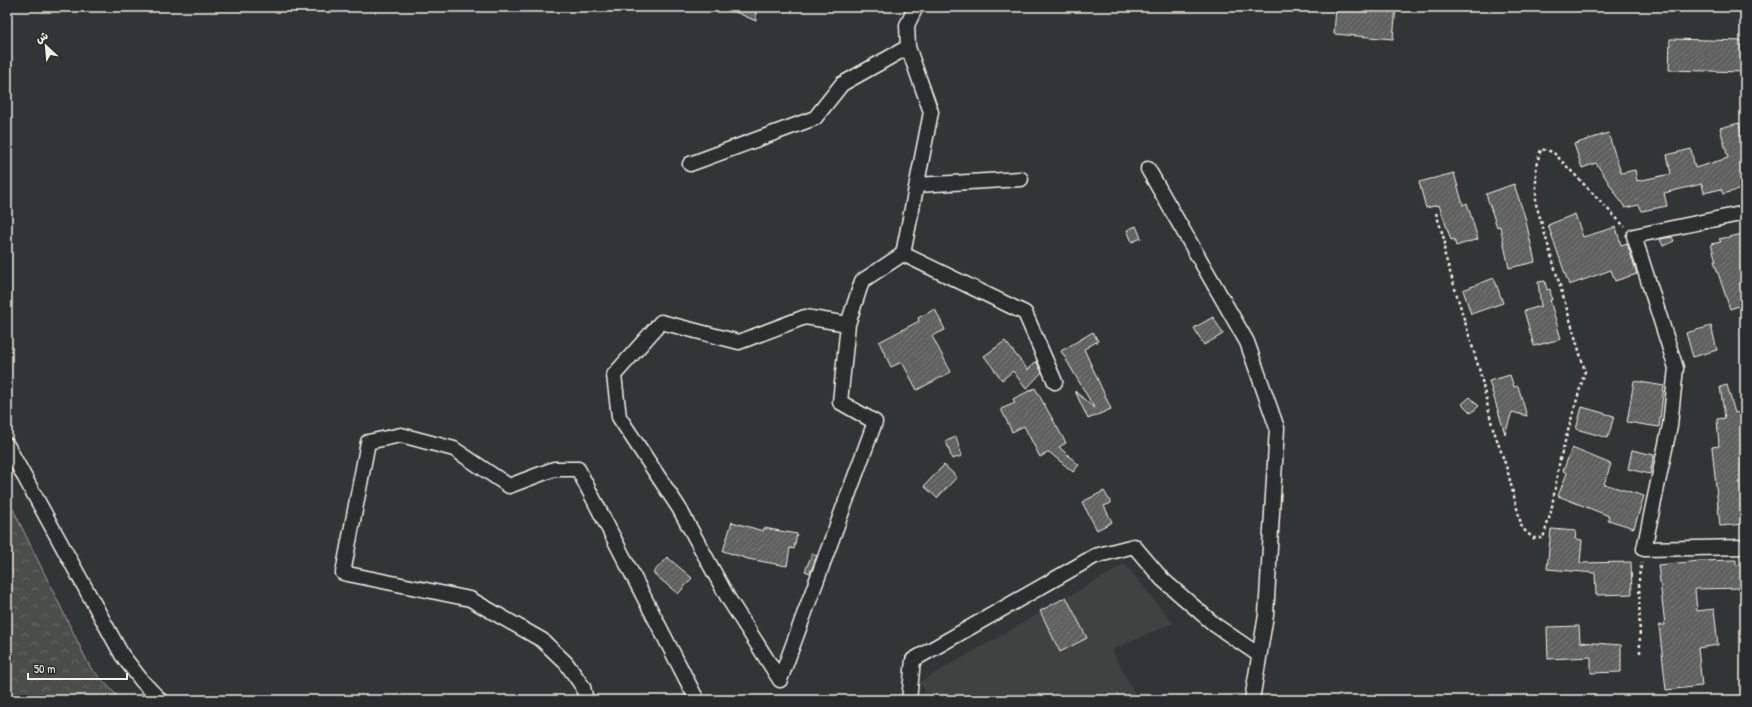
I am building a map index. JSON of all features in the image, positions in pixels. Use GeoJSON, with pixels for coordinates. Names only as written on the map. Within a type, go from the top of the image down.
{"type":"FeatureCollection","features":[{"type":"Feature","properties":{"kind":"street"},"geometry":{"type":"LineString","coordinates":[[848,324],[805,317],[739,342],[661,322],[614,375],[619,417],[679,508],[728,598],[780,680],[875,422],[840,402],[848,324],[862,281],[904,254],[931,112],[908,47],[907,25],[916,7]]}},
{"type":"Feature","properties":{"kind":"street"},"geometry":{"type":"LineString","coordinates":[[690,164],[815,118],[842,84],[908,47]]}},
{"type":"Feature","properties":{"kind":"street"},"geometry":{"type":"LineString","coordinates":[[1148,169],[1247,342],[1277,428],[1266,615],[1252,700]]}},
{"type":"Feature","properties":{"kind":"street"},"geometry":{"type":"LineString","coordinates":[[917,185],[1021,179]]}},
{"type":"Feature","properties":{"kind":"street"},"geometry":{"type":"LineString","coordinates":[[1745,213],[1634,236],[1676,368],[1670,426],[1644,549],[1745,547]]}},
{"type":"Feature","properties":{"kind":"street"},"geometry":{"type":"LineString","coordinates":[[904,254],[1025,313],[1055,382]]}},
{"type":"Feature","properties":{"kind":"street"},"geometry":{"type":"LineString","coordinates":[[586,700],[583,688],[566,663],[542,640],[470,599],[344,573],[368,442],[401,435],[454,449],[509,486],[554,469],[578,469],[697,700]]}},
{"type":"Feature","properties":{"kind":"street"},"geometry":{"type":"LineString","coordinates":[[7,445],[122,655],[142,681],[160,700]]}},
{"type":"Feature","properties":{"kind":"street"},"geometry":{"type":"LineString","coordinates":[[909,700],[912,660],[1095,556],[1134,546],[1162,579],[1215,625],[1259,655]]}},
{"type":"Feature","properties":{"kind":"path"},"geometry":{"type":"LineString","coordinates":[[1436,213],[1445,242],[1444,252],[1480,372],[1492,425],[1507,470],[1522,528],[1533,538],[1543,538],[1551,512],[1560,459],[1585,371],[1536,204],[1536,166],[1542,149],[1554,152],[1634,236]]}},
{"type":"Feature","properties":{"kind":"path"},"geometry":{"type":"LineString","coordinates":[[1640,653],[1639,576],[1644,549]]}},
{"type":"Feature","properties":{"kind":"shaded area"},"geometry":{"type":"Polygon","coordinates":[[[1125,564],[1173,623],[1112,650],[1138,700],[929,700],[920,682],[1125,564]]]}},
{"type":"Feature","properties":{"kind":"green space"},"geometry":{"type":"Polygon","coordinates":[[[7,497],[90,667],[121,700],[7,700],[7,497]]]}},
{"type":"Feature","properties":{"kind":"building"},"geometry":{"type":"Polygon","coordinates":[[[724,7],[756,7],[756,21],[724,7]]]}},
{"type":"Feature","properties":{"kind":"building"},"geometry":{"type":"Polygon","coordinates":[[[1336,7],[1396,7],[1393,39],[1334,34],[1336,7]]]}},
{"type":"Feature","properties":{"kind":"building"},"geometry":{"type":"Polygon","coordinates":[[[1670,39],[1745,41],[1745,72],[1669,70],[1670,39]]]}},
{"type":"Feature","properties":{"kind":"building"},"geometry":{"type":"Polygon","coordinates":[[[1739,123],[1745,146],[1745,188],[1723,194],[1721,189],[1704,193],[1702,184],[1664,193],[1667,206],[1642,211],[1639,205],[1625,208],[1596,163],[1582,168],[1574,144],[1608,133],[1621,173],[1635,170],[1637,181],[1671,174],[1667,155],[1691,149],[1695,168],[1728,158],[1720,128],[1739,123]]]}},
{"type":"Feature","properties":{"kind":"building"},"geometry":{"type":"Polygon","coordinates":[[[1454,173],[1463,205],[1467,203],[1478,239],[1456,246],[1454,239],[1451,240],[1439,205],[1426,208],[1419,182],[1454,173]]]}},
{"type":"Feature","properties":{"kind":"building"},"geometry":{"type":"Polygon","coordinates":[[[1514,184],[1525,217],[1535,262],[1509,268],[1500,226],[1497,227],[1486,194],[1514,184]]]}},
{"type":"Feature","properties":{"kind":"building"},"geometry":{"type":"Polygon","coordinates":[[[1575,214],[1583,237],[1616,227],[1621,245],[1627,243],[1637,274],[1615,281],[1611,270],[1569,285],[1548,225],[1575,214]]]}},
{"type":"Feature","properties":{"kind":"building"},"geometry":{"type":"Polygon","coordinates":[[[1136,226],[1141,238],[1132,242],[1127,230],[1136,226]]]}},
{"type":"Feature","properties":{"kind":"building"},"geometry":{"type":"Polygon","coordinates":[[[1743,234],[1745,243],[1745,304],[1730,309],[1714,261],[1716,261],[1711,244],[1721,242],[1719,239],[1743,234]]]}},
{"type":"Feature","properties":{"kind":"building"},"geometry":{"type":"Polygon","coordinates":[[[1672,237],[1674,241],[1663,246],[1660,239],[1672,237]]]}},
{"type":"Feature","properties":{"kind":"building"},"geometry":{"type":"Polygon","coordinates":[[[1494,278],[1503,303],[1471,314],[1463,290],[1494,278]]]}},
{"type":"Feature","properties":{"kind":"building"},"geometry":{"type":"Polygon","coordinates":[[[1545,281],[1547,290],[1550,289],[1552,300],[1550,300],[1561,339],[1534,346],[1524,311],[1541,306],[1538,282],[1545,281]]]}},
{"type":"Feature","properties":{"kind":"building"},"geometry":{"type":"Polygon","coordinates":[[[935,309],[945,330],[932,336],[951,372],[917,390],[902,362],[891,367],[879,342],[919,321],[918,318],[935,309]]]}},
{"type":"Feature","properties":{"kind":"building"},"geometry":{"type":"Polygon","coordinates":[[[1213,317],[1223,334],[1204,345],[1194,328],[1213,317]]]}},
{"type":"Feature","properties":{"kind":"building"},"geometry":{"type":"Polygon","coordinates":[[[1711,326],[1717,350],[1693,357],[1686,333],[1711,326]]]}},
{"type":"Feature","properties":{"kind":"building"},"geometry":{"type":"Polygon","coordinates":[[[1093,332],[1098,341],[1084,349],[1111,409],[1088,419],[1075,391],[1095,409],[1061,351],[1093,332]]]}},
{"type":"Feature","properties":{"kind":"building"},"geometry":{"type":"Polygon","coordinates":[[[1005,341],[1028,370],[1036,361],[1042,372],[1026,389],[1013,371],[1002,380],[984,356],[1005,341]]]}},
{"type":"Feature","properties":{"kind":"building"},"geometry":{"type":"Polygon","coordinates":[[[1510,375],[1514,387],[1518,386],[1527,416],[1512,412],[1505,434],[1489,381],[1510,375]]]}},
{"type":"Feature","properties":{"kind":"building"},"geometry":{"type":"Polygon","coordinates":[[[1634,381],[1664,386],[1659,427],[1627,422],[1634,381]]]}},
{"type":"Feature","properties":{"kind":"building"},"geometry":{"type":"Polygon","coordinates":[[[1727,385],[1735,413],[1745,411],[1745,524],[1720,526],[1712,447],[1719,446],[1717,419],[1725,418],[1720,387],[1727,385]]]}},
{"type":"Feature","properties":{"kind":"building"},"geometry":{"type":"Polygon","coordinates":[[[1035,388],[1066,443],[1059,447],[1079,465],[1073,472],[1049,452],[1040,457],[1024,426],[1012,432],[1001,409],[1015,403],[1013,399],[1035,388]]]}},
{"type":"Feature","properties":{"kind":"building"},"geometry":{"type":"Polygon","coordinates":[[[1470,397],[1479,406],[1471,413],[1462,404],[1470,397]]]}},
{"type":"Feature","properties":{"kind":"building"},"geometry":{"type":"Polygon","coordinates":[[[1582,407],[1614,416],[1608,438],[1576,429],[1582,407]]]}},
{"type":"Feature","properties":{"kind":"building"},"geometry":{"type":"Polygon","coordinates":[[[956,437],[962,456],[952,459],[946,441],[956,437]]]}},
{"type":"Feature","properties":{"kind":"building"},"geometry":{"type":"Polygon","coordinates":[[[1572,448],[1611,464],[1604,484],[1644,496],[1634,528],[1608,520],[1609,516],[1558,496],[1567,473],[1563,471],[1572,448]]]}},
{"type":"Feature","properties":{"kind":"building"},"geometry":{"type":"Polygon","coordinates":[[[1632,450],[1654,455],[1650,474],[1628,469],[1632,450]]]}},
{"type":"Feature","properties":{"kind":"building"},"geometry":{"type":"Polygon","coordinates":[[[944,465],[957,477],[937,498],[924,486],[944,465]]]}},
{"type":"Feature","properties":{"kind":"building"},"geometry":{"type":"Polygon","coordinates":[[[1104,491],[1111,503],[1104,506],[1112,522],[1097,530],[1082,502],[1104,491]]]}},
{"type":"Feature","properties":{"kind":"building"},"geometry":{"type":"Polygon","coordinates":[[[732,522],[763,531],[764,528],[797,534],[794,549],[790,548],[787,566],[748,559],[723,551],[732,522]]]}},
{"type":"Feature","properties":{"kind":"building"},"geometry":{"type":"Polygon","coordinates":[[[1551,529],[1576,531],[1575,539],[1582,540],[1580,563],[1631,562],[1632,594],[1596,595],[1595,573],[1547,569],[1551,529]]]}},
{"type":"Feature","properties":{"kind":"building"},"geometry":{"type":"Polygon","coordinates":[[[812,554],[817,556],[810,573],[805,571],[812,554]]]}},
{"type":"Feature","properties":{"kind":"building"},"geometry":{"type":"Polygon","coordinates":[[[667,557],[692,578],[678,594],[653,573],[667,557]]]}},
{"type":"Feature","properties":{"kind":"building"},"geometry":{"type":"Polygon","coordinates":[[[1736,560],[1736,565],[1745,564],[1745,588],[1695,589],[1697,611],[1714,609],[1718,645],[1698,648],[1702,686],[1666,690],[1659,625],[1665,625],[1658,565],[1699,561],[1736,560]]]}},
{"type":"Feature","properties":{"kind":"building"},"geometry":{"type":"Polygon","coordinates":[[[1066,597],[1087,638],[1060,652],[1040,611],[1066,597]]]}},
{"type":"Feature","properties":{"kind":"building"},"geometry":{"type":"Polygon","coordinates":[[[1579,626],[1580,642],[1621,645],[1621,672],[1591,673],[1591,657],[1548,659],[1547,627],[1579,626]]]}}]}
